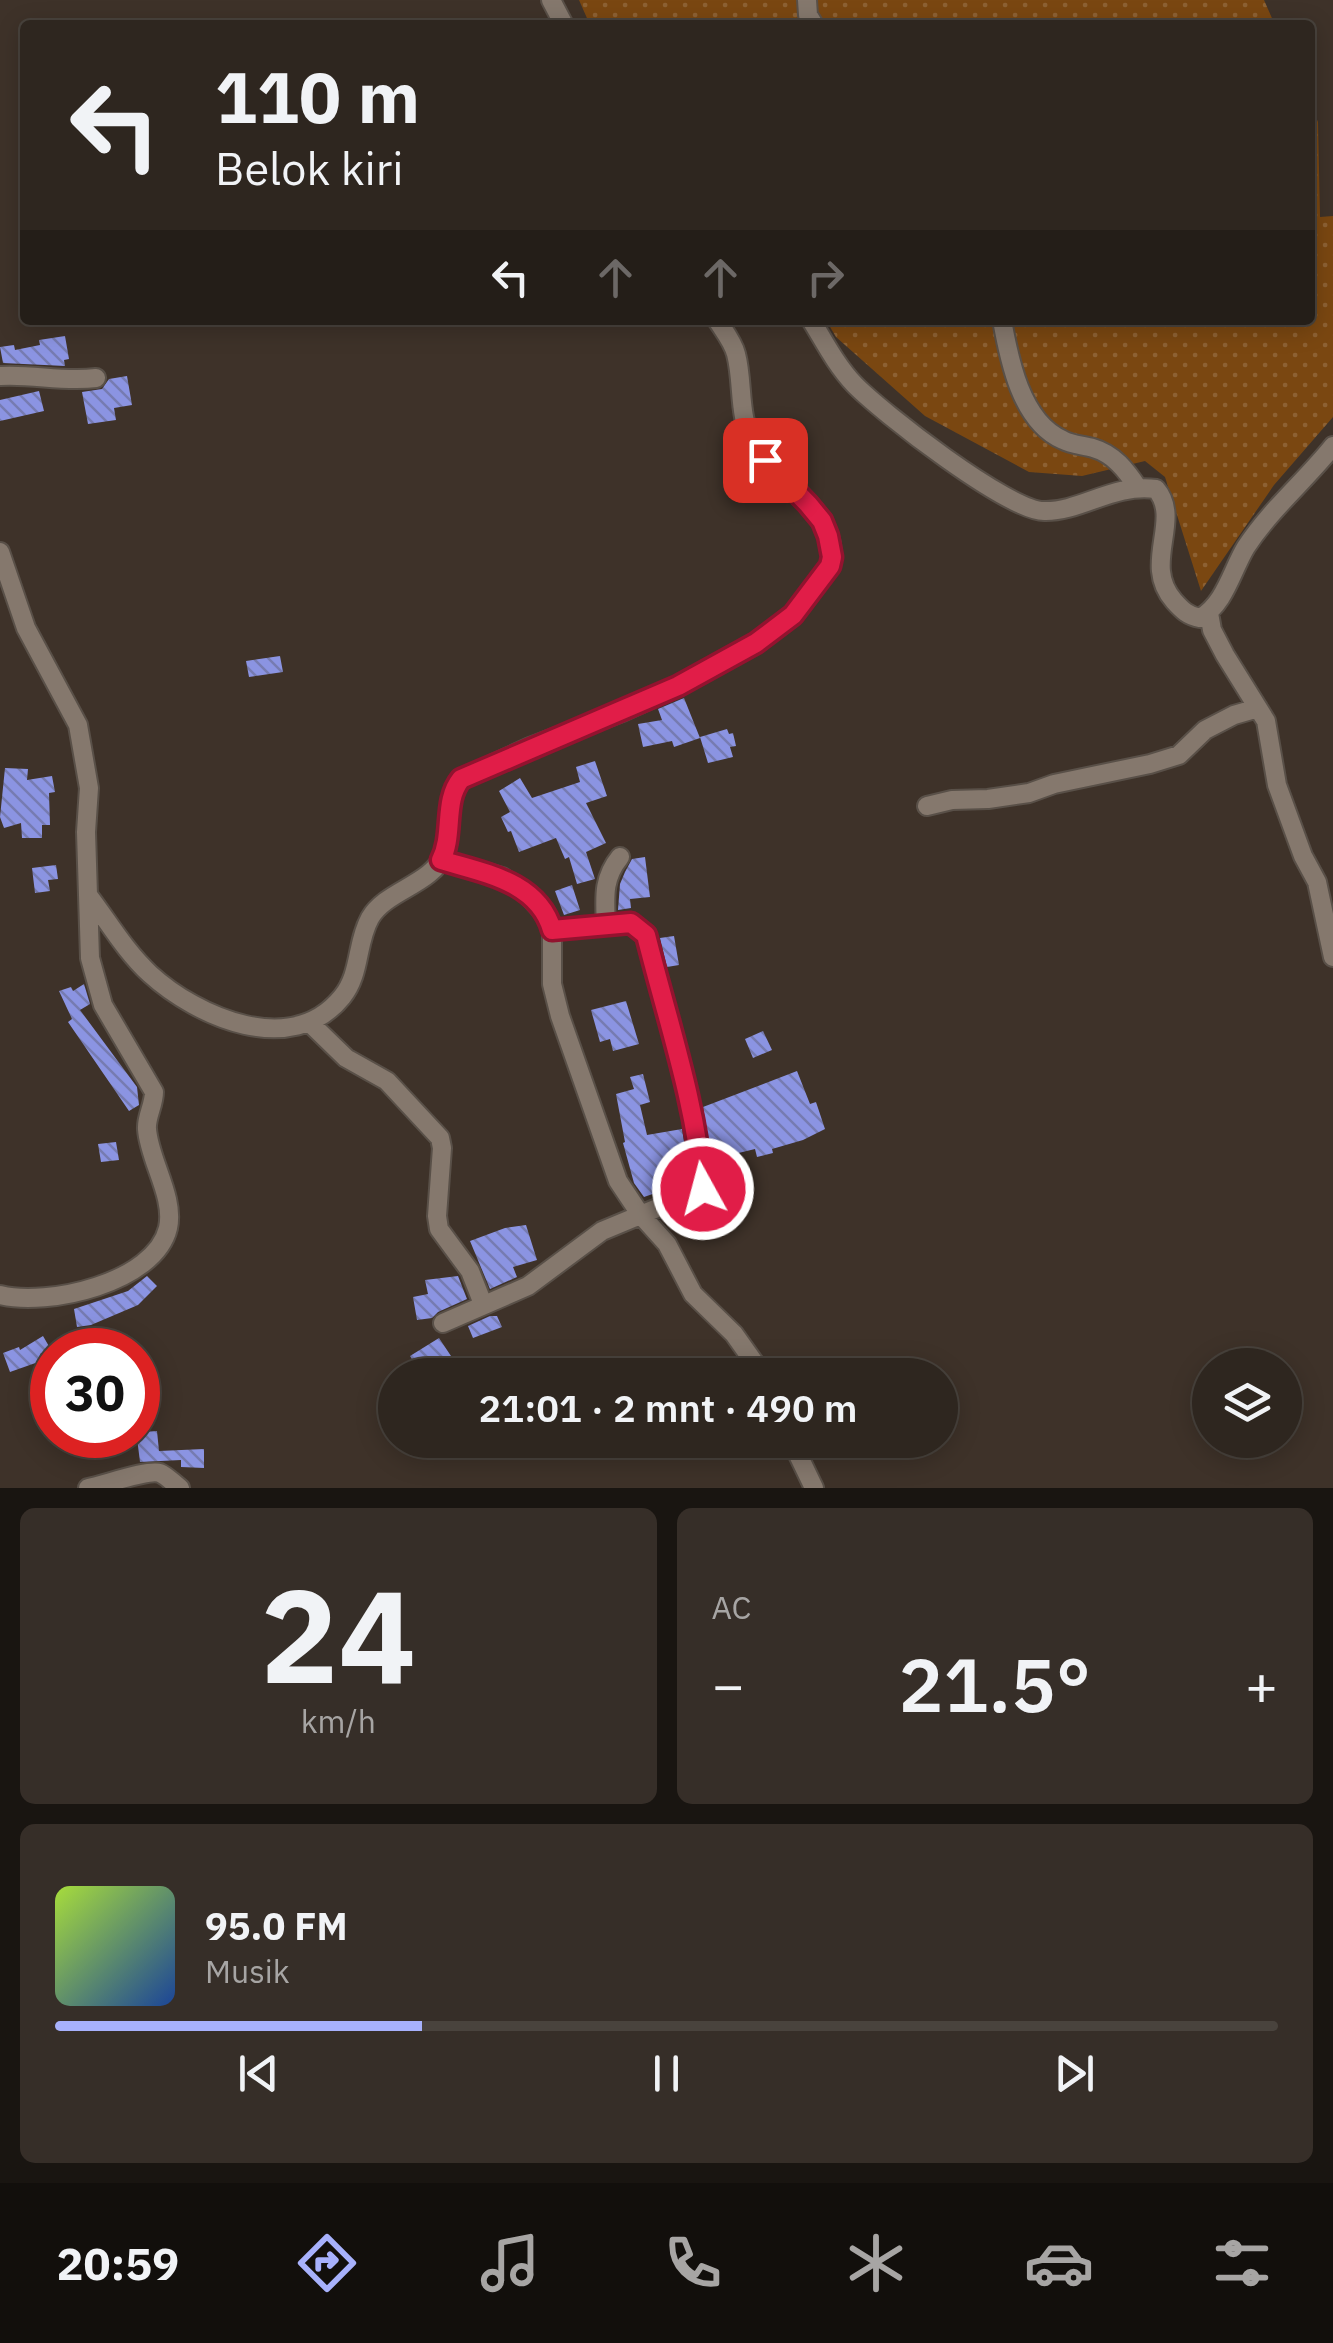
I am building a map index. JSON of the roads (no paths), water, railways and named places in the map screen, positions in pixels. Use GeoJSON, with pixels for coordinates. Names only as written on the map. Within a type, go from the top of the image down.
{"type":"FeatureCollection","features":[{"type":"Feature","properties":{"kind":"street"},"geometry":{"type":"LineString","coordinates":[[88,895],[149,973],[196,1006],[247,1026],[285,1028],[309,1022],[342,997],[359,962],[370,917],[441,860],[450,831],[453,792],[461,779],[678,686],[756,643],[793,615],[830,566],[828,536],[822,521],[765,460],[749,435],[736,353],[720,325]]}},
{"type":"Feature","properties":{"kind":"street"},"geometry":{"type":"LineString","coordinates":[[814,325],[854,384],[948,458],[1014,501],[1042,512],[1138,488],[1156,489],[1164,498],[1166,510],[1158,571],[1166,590],[1188,616],[1200,618],[1209,613],[1269,512],[1333,446]]}},
{"type":"Feature","properties":{"kind":"street"},"geometry":{"type":"LineString","coordinates":[[1003,325],[1011,370],[1028,404],[1044,424],[1065,442],[1104,452],[1116,460],[1138,488]]}},
{"type":"Feature","properties":{"kind":"street"},"geometry":{"type":"LineString","coordinates":[[0,376],[40,376],[54,381],[96,378]]}},
{"type":"Feature","properties":{"kind":"street"},"geometry":{"type":"LineString","coordinates":[[0,552],[26,628],[78,725],[89,788],[86,832],[90,958],[103,1005],[154,1092],[146,1124],[170,1218],[160,1245],[147,1260],[119,1279],[51,1297],[20,1299],[0,1295]]}},
{"type":"Feature","properties":{"kind":"street"},"geometry":{"type":"LineString","coordinates":[[1209,613],[1224,655],[1266,721],[1277,785],[1317,882],[1333,957]]}},
{"type":"Feature","properties":{"kind":"street"},"geometry":{"type":"LineString","coordinates":[[928,806],[1028,793],[1150,764],[1178,755],[1205,730],[1258,708]]}},
{"type":"Feature","properties":{"kind":"street"},"geometry":{"type":"LineString","coordinates":[[606,926],[604,886],[620,857]]}},
{"type":"Feature","properties":{"kind":"street"},"geometry":{"type":"LineString","coordinates":[[441,860],[502,878],[526,893],[546,915],[552,930],[552,984],[560,1016],[618,1181],[667,1244],[693,1294],[725,1323],[751,1358]]}},
{"type":"Feature","properties":{"kind":"street"},"geometry":{"type":"LineString","coordinates":[[443,1323],[545,1276],[594,1237],[703,1189],[682,1072],[646,935],[631,923],[552,930]]}},
{"type":"Feature","properties":{"kind":"street"},"geometry":{"type":"LineString","coordinates":[[309,1022],[346,1058],[387,1081],[440,1138],[436,1216],[439,1229],[470,1271],[483,1304]]}},
{"type":"Feature","properties":{"kind":"street"},"geometry":{"type":"LineString","coordinates":[[800,1458],[814,1488]]}},
{"type":"Feature","properties":{"kind":"street"},"geometry":{"type":"LineString","coordinates":[[88,1488],[143,1472],[163,1474],[180,1488]]}}]}
